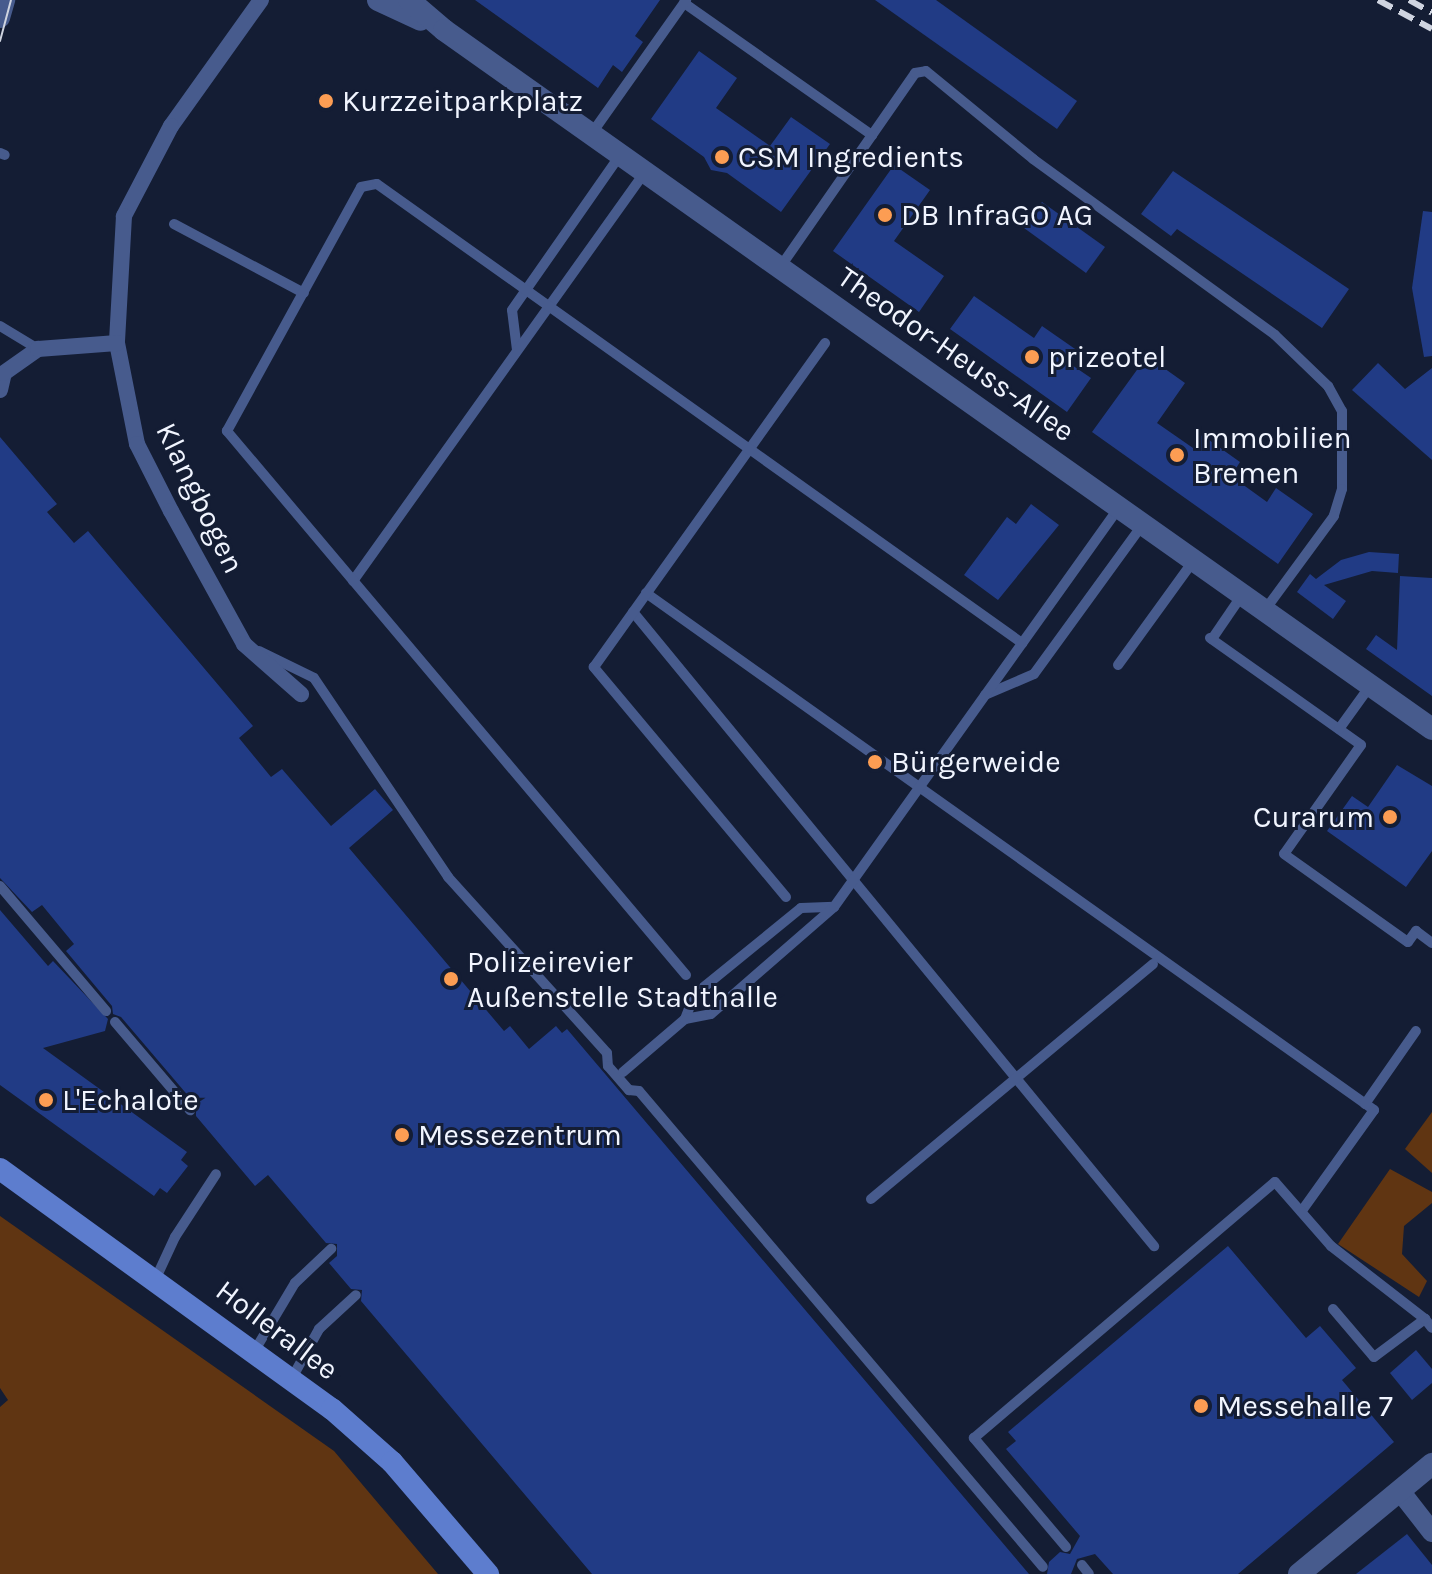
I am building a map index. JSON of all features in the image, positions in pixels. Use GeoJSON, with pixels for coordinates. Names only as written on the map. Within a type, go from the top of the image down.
{"type":"FeatureCollection","features":[{"type":"Feature","properties":{"kind":"main road","name":"Hollerallee"},"geometry":{"type":"LineString","coordinates":[[0,1169],[292,1378],[392,1462],[488,1574]]}},
{"type":"Feature","properties":{"kind":"street"},"geometry":{"type":"LineString","coordinates":[[0,18],[5,0]]}},
{"type":"Feature","properties":{"kind":"street","name":"Klangbogen"},"geometry":{"type":"LineString","coordinates":[[261,0],[171,126],[124,216],[117,343],[137,444],[244,644],[301,694]]}},
{"type":"Feature","properties":{"kind":"street","name":"Theodor-Heuss-Allee"},"geometry":{"type":"LineString","coordinates":[[378,0],[444,30]]}},
{"type":"Feature","properties":{"kind":"street","name":"Theodor-Heuss-Allee"},"geometry":{"type":"LineString","coordinates":[[409,0],[444,30],[1432,729]]}},
{"type":"Feature","properties":{"kind":"street"},"geometry":{"type":"LineString","coordinates":[[0,390],[4,373],[38,349],[117,343]]}},
{"type":"Feature","properties":{"kind":"street"},"geometry":{"type":"LineString","coordinates":[[1299,1574],[1432,1464]]}},
{"type":"Feature","properties":{"kind":"street"},"geometry":{"type":"LineString","coordinates":[[1400,1491],[1432,1532]]}},
{"type":"Feature","properties":{"kind":"lane"},"geometry":{"type":"LineString","coordinates":[[592,133],[685,1],[872,135]]}},
{"type":"Feature","properties":{"kind":"lane"},"geometry":{"type":"LineString","coordinates":[[781,266],[915,73],[926,71],[1033,159],[1275,335],[1328,386],[1342,411],[1342,489],[1334,516],[1265,610]]}},
{"type":"Feature","properties":{"kind":"lane"},"geometry":{"type":"LineString","coordinates":[[517,350],[512,310],[622,153]]}},
{"type":"Feature","properties":{"kind":"lane"},"geometry":{"type":"LineString","coordinates":[[353,581],[646,170]]}},
{"type":"Feature","properties":{"kind":"lane"},"geometry":{"type":"LineString","coordinates":[[686,975],[227,431],[361,187],[377,184],[1022,643]]}},
{"type":"Feature","properties":{"kind":"lane"},"geometry":{"type":"LineString","coordinates":[[174,224],[304,293]]}},
{"type":"Feature","properties":{"kind":"lane"},"geometry":{"type":"LineString","coordinates":[[0,326],[38,349]]}},
{"type":"Feature","properties":{"kind":"lane"},"geometry":{"type":"LineString","coordinates":[[786,897],[594,667],[825,343]]}},
{"type":"Feature","properties":{"kind":"lane"},"geometry":{"type":"LineString","coordinates":[[685,1019],[711,1014],[834,907],[1119,507]]}},
{"type":"Feature","properties":{"kind":"lane"},"geometry":{"type":"LineString","coordinates":[[985,695],[1034,674],[1143,524]]}},
{"type":"Feature","properties":{"kind":"lane"},"geometry":{"type":"LineString","coordinates":[[1118,665],[1194,560]]}},
{"type":"Feature","properties":{"kind":"lane"},"geometry":{"type":"LineString","coordinates":[[646,593],[1374,1110],[1301,1212]]}},
{"type":"Feature","properties":{"kind":"lane"},"geometry":{"type":"LineString","coordinates":[[1243,594],[1211,639],[1361,745],[1284,854],[1408,942],[1416,931],[1432,943]]}},
{"type":"Feature","properties":{"kind":"lane"},"geometry":{"type":"LineString","coordinates":[[633,612],[1154,1246]]}},
{"type":"Feature","properties":{"kind":"lane"},"geometry":{"type":"LineString","coordinates":[[244,644],[314,678],[448,877],[607,1053],[608,1066],[629,1090],[639,1091],[1043,1567]]}},
{"type":"Feature","properties":{"kind":"lane"},"geometry":{"type":"LineString","coordinates":[[1339,729],[1371,685]]}},
{"type":"Feature","properties":{"kind":"lane"},"geometry":{"type":"LineString","coordinates":[[0,886],[106,1011]]}},
{"type":"Feature","properties":{"kind":"lane"},"geometry":{"type":"LineString","coordinates":[[623,1072],[685,1019],[694,995],[801,908],[834,907]]}},
{"type":"Feature","properties":{"kind":"lane"},"geometry":{"type":"LineString","coordinates":[[871,1199],[1153,964]]}},
{"type":"Feature","properties":{"kind":"lane"},"geometry":{"type":"LineString","coordinates":[[115,1022],[190,1110]]}},
{"type":"Feature","properties":{"kind":"lane"},"geometry":{"type":"LineString","coordinates":[[1365,1104],[1416,1031]]}},
{"type":"Feature","properties":{"kind":"lane"},"geometry":{"type":"LineString","coordinates":[[156,1278],[175,1237],[216,1174]]}},
{"type":"Feature","properties":{"kind":"lane"},"geometry":{"type":"LineString","coordinates":[[1066,1547],[974,1438],[1275,1182],[1331,1246],[1428,1323],[1374,1357],[1333,1309]]}},
{"type":"Feature","properties":{"kind":"lane"},"geometry":{"type":"LineString","coordinates":[[255,1350],[295,1283],[331,1249]]}},
{"type":"Feature","properties":{"kind":"lane"},"geometry":{"type":"LineString","coordinates":[[292,1378],[319,1329],[356,1295]]}},
{"type":"Feature","properties":{"kind":"shaded area"},"geometry":{"type":"Polygon","coordinates":[[[1432,1112],[1432,1173],[1405,1149],[1432,1112]]]}},
{"type":"Feature","properties":{"kind":"shaded area"},"geometry":{"type":"Polygon","coordinates":[[[1390,1169],[1432,1192],[1432,1203],[1404,1226],[1402,1254],[1427,1281],[1419,1297],[1338,1244],[1390,1169]]]}},
{"type":"Feature","properties":{"kind":"shaded area"},"geometry":{"type":"Polygon","coordinates":[[[0,1216],[334,1451],[438,1574],[0,1574],[0,1407],[8,1400],[0,1388],[0,1216]]]}},
{"type":"Feature","properties":{"kind":"building"},"geometry":{"type":"Polygon","coordinates":[[[475,0],[660,0],[635,36],[643,42],[622,72],[613,65],[598,88],[475,0]]]}},
{"type":"Feature","properties":{"kind":"building"},"geometry":{"type":"Polygon","coordinates":[[[875,0],[936,0],[1077,101],[1057,129],[875,0]]]}},
{"type":"Feature","properties":{"kind":"building"},"geometry":{"type":"Polygon","coordinates":[[[699,51],[737,78],[716,108],[770,146],[791,117],[830,144],[781,212],[727,173],[711,170],[704,157],[651,119],[699,51]]]}},
{"type":"Feature","properties":{"kind":"building","name":"DB InfraGO AG"},"geometry":{"type":"Polygon","coordinates":[[[894,165],[930,190],[894,241],[944,276],[919,312],[833,251],[894,165]]]}},
{"type":"Feature","properties":{"kind":"building"},"geometry":{"type":"Polygon","coordinates":[[[1173,171],[1349,289],[1322,328],[1177,229],[1171,236],[1141,214],[1173,171]]]}},
{"type":"Feature","properties":{"kind":"building"},"geometry":{"type":"Polygon","coordinates":[[[1042,202],[1105,247],[1086,273],[1024,228],[1042,202]]]}},
{"type":"Feature","properties":{"kind":"building"},"geometry":{"type":"Polygon","coordinates":[[[1423,211],[1432,212],[1432,356],[1424,357],[1412,288],[1423,211]]]}},
{"type":"Feature","properties":{"kind":"building","name":"prizeotel"},"geometry":{"type":"Polygon","coordinates":[[[974,296],[1034,338],[1042,326],[1078,351],[1069,363],[1091,378],[1067,412],[950,329],[974,296]]]}},
{"type":"Feature","properties":{"kind":"building","name":"Immobilien Bremen"},"geometry":{"type":"Polygon","coordinates":[[[1147,356],[1185,383],[1157,423],[1193,448],[1202,435],[1240,462],[1231,476],[1267,502],[1276,488],[1313,514],[1278,564],[1092,432],[1147,356]]]}},
{"type":"Feature","properties":{"kind":"building"},"geometry":{"type":"Polygon","coordinates":[[[1378,363],[1405,389],[1432,368],[1432,460],[1352,390],[1378,363]]]}},
{"type":"Feature","properties":{"kind":"building"},"geometry":{"type":"Polygon","coordinates":[[[0,437],[57,504],[47,512],[74,543],[88,531],[253,726],[239,738],[271,777],[282,769],[331,826],[375,789],[393,810],[349,848],[504,1031],[510,1026],[529,1049],[556,1026],[562,1033],[567,1029],[1029,1574],[592,1574],[361,1301],[362,1290],[351,1289],[329,1263],[337,1256],[337,1244],[326,1243],[268,1175],[255,1186],[196,1116],[196,1105],[121,1017],[113,1014],[112,1006],[66,951],[74,944],[42,905],[32,912],[0,878],[0,437]]]}},
{"type":"Feature","properties":{"kind":"building"},"geometry":{"type":"Polygon","coordinates":[[[1031,504],[1059,525],[998,600],[964,575],[1007,517],[1016,524],[1031,504]]]}},
{"type":"Feature","properties":{"kind":"building"},"geometry":{"type":"Polygon","coordinates":[[[1369,552],[1399,554],[1398,573],[1372,571],[1324,585],[1346,601],[1333,619],[1297,592],[1310,574],[1316,579],[1341,560],[1369,552]]]}},
{"type":"Feature","properties":{"kind":"building"},"geometry":{"type":"Polygon","coordinates":[[[1400,576],[1432,578],[1432,696],[1366,649],[1376,635],[1397,650],[1400,576]]]}},
{"type":"Feature","properties":{"kind":"building"},"geometry":{"type":"Polygon","coordinates":[[[1397,765],[1432,786],[1432,851],[1406,887],[1327,831],[1352,796],[1368,807],[1397,765]]]}},
{"type":"Feature","properties":{"kind":"building"},"geometry":{"type":"Polygon","coordinates":[[[0,910],[48,966],[53,961],[108,1019],[105,1031],[43,1048],[187,1152],[181,1160],[188,1166],[167,1193],[160,1188],[154,1196],[0,1085],[0,910]]]}},
{"type":"Feature","properties":{"kind":"building","name":"Messehalle 7"},"geometry":{"type":"Polygon","coordinates":[[[1228,1246],[1306,1338],[1320,1326],[1356,1368],[1342,1380],[1394,1442],[1238,1574],[1113,1574],[1095,1554],[1077,1559],[1071,1574],[1047,1574],[1049,1562],[1060,1552],[1070,1554],[1080,1536],[1006,1449],[1016,1441],[1008,1432],[1228,1246]]]}},
{"type":"Feature","properties":{"kind":"building"},"geometry":{"type":"Polygon","coordinates":[[[1416,1350],[1432,1369],[1432,1383],[1412,1400],[1390,1373],[1416,1350]]]}},
{"type":"Feature","properties":{"kind":"building"},"geometry":{"type":"Polygon","coordinates":[[[1407,1534],[1432,1565],[1432,1574],[1356,1574],[1407,1534]]]}},
{"type":"Feature","properties":{"kind":"tram line"},"geometry":{"type":"LineString","coordinates":[[0,41],[11,0]]}},
{"type":"Feature","properties":{"kind":"railway"},"geometry":{"type":"LineString","coordinates":[[1378,0],[1432,29]]}},
{"type":"Feature","properties":{"kind":"railway"},"geometry":{"type":"LineString","coordinates":[[1409,0],[1432,13]]}},
{"type":"Feature","properties":{"kind":"place","name":"Kurzzeitparkplatz"},"geometry":{"type":"Point","coordinates":[326,101]}},
{"type":"Feature","properties":{"kind":"place","name":"CSM Ingredients"},"geometry":{"type":"Point","coordinates":[722,157]}},
{"type":"Feature","properties":{"kind":"place","name":"DB InfraGO AG"},"geometry":{"type":"Point","coordinates":[885,215]}},
{"type":"Feature","properties":{"kind":"place","name":"prizeotel"},"geometry":{"type":"Point","coordinates":[1032,357]}},
{"type":"Feature","properties":{"kind":"place","name":"Immobilien Bremen"},"geometry":{"type":"Point","coordinates":[1177,455]}},
{"type":"Feature","properties":{"kind":"place","name":"Bürgerweide"},"geometry":{"type":"Point","coordinates":[875,762]}},
{"type":"Feature","properties":{"kind":"place","name":"Curarum"},"geometry":{"type":"Point","coordinates":[1390,817]}},
{"type":"Feature","properties":{"kind":"place","name":"Polizeirevier Außenstelle Stadthalle"},"geometry":{"type":"Point","coordinates":[451,979]}},
{"type":"Feature","properties":{"kind":"place","name":"L'Echalote"},"geometry":{"type":"Point","coordinates":[46,1100]}},
{"type":"Feature","properties":{"kind":"place","name":"Messezentrum"},"geometry":{"type":"Point","coordinates":[402,1135]}},
{"type":"Feature","properties":{"kind":"place","name":"Messehalle 7"},"geometry":{"type":"Point","coordinates":[1201,1406]}}]}
